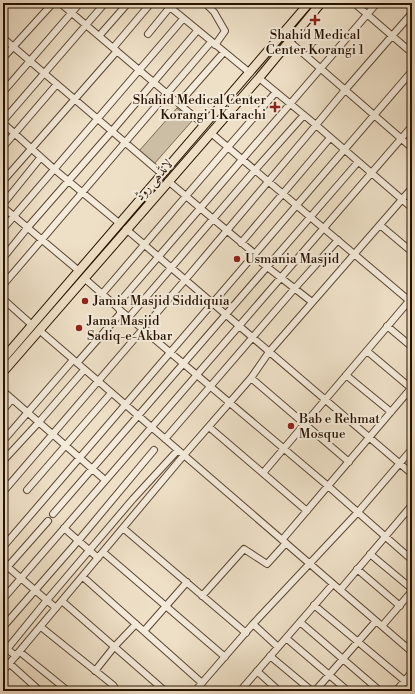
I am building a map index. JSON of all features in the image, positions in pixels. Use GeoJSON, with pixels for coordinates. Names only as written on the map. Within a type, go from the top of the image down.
{"type":"FeatureCollection","features":[{"type":"Feature","properties":{"kind":"main road","name":"لانڈھی روڈ"},"geometry":{"type":"LineString","coordinates":[[3,372],[79,271],[309,3]]}},
{"type":"Feature","properties":{"kind":"main road","name":"لانڈھی روڈ"},"geometry":{"type":"LineString","coordinates":[[3,359],[36,328],[84,278],[259,78],[321,3]]}},
{"type":"Feature","properties":{"kind":"street"},"geometry":{"type":"LineString","coordinates":[[3,58],[53,3]]}},
{"type":"Feature","properties":{"kind":"street"},"geometry":{"type":"LineString","coordinates":[[60,3],[179,103],[204,126]]}},
{"type":"Feature","properties":{"kind":"street"},"geometry":{"type":"LineString","coordinates":[[3,92],[80,3]]}},
{"type":"Feature","properties":{"kind":"street"},"geometry":{"type":"LineString","coordinates":[[104,3],[3,122],[14,134],[54,169],[119,223]]}},
{"type":"Feature","properties":{"kind":"street"},"geometry":{"type":"LineString","coordinates":[[99,36],[128,3]]}},
{"type":"Feature","properties":{"kind":"street"},"geometry":{"type":"LineString","coordinates":[[3,180],[74,99],[151,3]]}},
{"type":"Feature","properties":{"kind":"street"},"geometry":{"type":"LineString","coordinates":[[3,285],[168,94],[225,31],[214,12],[204,3]]}},
{"type":"Feature","properties":{"kind":"street"},"geometry":{"type":"LineString","coordinates":[[354,3],[412,53]]}},
{"type":"Feature","properties":{"kind":"street"},"geometry":{"type":"LineString","coordinates":[[118,308],[158,257],[377,3]]}},
{"type":"Feature","properties":{"kind":"street"},"geometry":{"type":"LineString","coordinates":[[148,34],[167,5],[250,73]]}},
{"type":"Feature","properties":{"kind":"street"},"geometry":{"type":"LineString","coordinates":[[3,492],[412,13]]}},
{"type":"Feature","properties":{"kind":"street"},"geometry":{"type":"LineString","coordinates":[[3,229],[183,19]]}},
{"type":"Feature","properties":{"kind":"street"},"geometry":{"type":"LineString","coordinates":[[3,258],[197,31]]}},
{"type":"Feature","properties":{"kind":"street"},"geometry":{"type":"LineString","coordinates":[[282,35],[412,148]]}},
{"type":"Feature","properties":{"kind":"street"},"geometry":{"type":"LineString","coordinates":[[3,38],[162,174]]}},
{"type":"Feature","properties":{"kind":"street"},"geometry":{"type":"LineString","coordinates":[[179,103],[224,52]]}},
{"type":"Feature","properties":{"kind":"street"},"geometry":{"type":"LineString","coordinates":[[3,547],[412,71]]}},
{"type":"Feature","properties":{"kind":"street"},"geometry":{"type":"LineString","coordinates":[[259,78],[412,208]]}},
{"type":"Feature","properties":{"kind":"street"},"geometry":{"type":"LineString","coordinates":[[3,147],[57,84]]}},
{"type":"Feature","properties":{"kind":"street"},"geometry":{"type":"LineString","coordinates":[[102,294],[276,92]]}},
{"type":"Feature","properties":{"kind":"street"},"geometry":{"type":"LineString","coordinates":[[129,317],[304,115]]}},
{"type":"Feature","properties":{"kind":"street"},"geometry":{"type":"LineString","coordinates":[[3,599],[412,126]]}},
{"type":"Feature","properties":{"kind":"street"},"geometry":{"type":"LineString","coordinates":[[211,133],[410,302],[387,326],[263,473]]}},
{"type":"Feature","properties":{"kind":"street"},"geometry":{"type":"LineString","coordinates":[[241,243],[330,138]]}},
{"type":"Feature","properties":{"kind":"street"},"geometry":{"type":"LineString","coordinates":[[41,157],[3,206],[79,271]]}},
{"type":"Feature","properties":{"kind":"street"},"geometry":{"type":"LineString","coordinates":[[53,514],[358,162]]}},
{"type":"Feature","properties":{"kind":"street"},"geometry":{"type":"LineString","coordinates":[[168,182],[241,243],[267,267],[312,302]]}},
{"type":"Feature","properties":{"kind":"street"},"geometry":{"type":"LineString","coordinates":[[3,671],[251,378],[269,352],[412,188]]}},
{"type":"Feature","properties":{"kind":"street"},"geometry":{"type":"LineString","coordinates":[[380,225],[412,252]]}},
{"type":"Feature","properties":{"kind":"street"},"geometry":{"type":"LineString","coordinates":[[126,229],[412,474]]}},
{"type":"Feature","properties":{"kind":"street"},"geometry":{"type":"LineString","coordinates":[[165,439],[338,240]]}},
{"type":"Feature","properties":{"kind":"street"},"geometry":{"type":"LineString","coordinates":[[84,278],[328,486],[412,560]]}},
{"type":"Feature","properties":{"kind":"street"},"geometry":{"type":"LineString","coordinates":[[3,300],[412,652]]}},
{"type":"Feature","properties":{"kind":"street"},"geometry":{"type":"LineString","coordinates":[[3,441],[28,412],[120,314],[118,308]]}},
{"type":"Feature","properties":{"kind":"street"},"geometry":{"type":"LineString","coordinates":[[387,326],[412,347]]}},
{"type":"Feature","properties":{"kind":"street"},"geometry":{"type":"LineString","coordinates":[[202,596],[244,549],[267,564],[307,511],[412,388],[367,350]]}},
{"type":"Feature","properties":{"kind":"street"},"geometry":{"type":"LineString","coordinates":[[3,462],[84,370]]}},
{"type":"Feature","properties":{"kind":"street"},"geometry":{"type":"LineString","coordinates":[[346,375],[391,412]]}},
{"type":"Feature","properties":{"kind":"street"},"geometry":{"type":"LineString","coordinates":[[251,378],[349,462]]}},
{"type":"Feature","properties":{"kind":"street"},"geometry":{"type":"LineString","coordinates":[[3,391],[106,480]]}},
{"type":"Feature","properties":{"kind":"street"},"geometry":{"type":"LineString","coordinates":[[27,490],[112,393]]}},
{"type":"Feature","properties":{"kind":"street"},"geometry":{"type":"LineString","coordinates":[[3,410],[12,399]]}},
{"type":"Feature","properties":{"kind":"street"},"geometry":{"type":"LineString","coordinates":[[209,427],[307,511]]}},
{"type":"Feature","properties":{"kind":"street"},"geometry":{"type":"LineString","coordinates":[[195,691],[253,624],[358,512],[412,449]]}},
{"type":"Feature","properties":{"kind":"street"},"geometry":{"type":"LineString","coordinates":[[3,627],[78,541],[154,450]]}},
{"type":"Feature","properties":{"kind":"street"},"geometry":{"type":"LineString","coordinates":[[68,691],[18,654],[4,650],[133,499],[178,450]]}},
{"type":"Feature","properties":{"kind":"street"},"geometry":{"type":"LineString","coordinates":[[340,590],[412,505]]}},
{"type":"Feature","properties":{"kind":"street"},"geometry":{"type":"LineString","coordinates":[[48,521],[4,567],[21,578],[56,608]]}},
{"type":"Feature","properties":{"kind":"street"},"geometry":{"type":"LineString","coordinates":[[64,528],[98,558]]}},
{"type":"Feature","properties":{"kind":"street"},"geometry":{"type":"LineString","coordinates":[[123,528],[246,633]]}},
{"type":"Feature","properties":{"kind":"street"},"geometry":{"type":"LineString","coordinates":[[103,552],[225,657]]}},
{"type":"Feature","properties":{"kind":"street"},"geometry":{"type":"LineString","coordinates":[[370,554],[412,590],[382,626]]}},
{"type":"Feature","properties":{"kind":"street"},"geometry":{"type":"LineString","coordinates":[[357,570],[400,606]]}},
{"type":"Feature","properties":{"kind":"street"},"geometry":{"type":"LineString","coordinates":[[82,577],[202,683]]}},
{"type":"Feature","properties":{"kind":"street"},"geometry":{"type":"LineString","coordinates":[[144,631],[187,582]]}},
{"type":"Feature","properties":{"kind":"street"},"geometry":{"type":"LineString","coordinates":[[243,690],[257,671],[333,584]]}},
{"type":"Feature","properties":{"kind":"street"},"geometry":{"type":"LineString","coordinates":[[406,598],[412,603]]}},
{"type":"Feature","properties":{"kind":"street"},"geometry":{"type":"LineString","coordinates":[[62,601],[165,691]]}},
{"type":"Feature","properties":{"kind":"street"},"geometry":{"type":"LineString","coordinates":[[314,605],[412,687]]}},
{"type":"Feature","properties":{"kind":"street"},"geometry":{"type":"LineString","coordinates":[[315,691],[376,620]]}},
{"type":"Feature","properties":{"kind":"street"},"geometry":{"type":"LineString","coordinates":[[300,622],[380,691]]}},
{"type":"Feature","properties":{"kind":"street"},"geometry":{"type":"LineString","coordinates":[[95,671],[114,647],[136,624]]}},
{"type":"Feature","properties":{"kind":"street"},"geometry":{"type":"LineString","coordinates":[[253,624],[278,647]]}},
{"type":"Feature","properties":{"kind":"street"},"geometry":{"type":"LineString","coordinates":[[41,626],[113,685],[115,688],[113,691]]}},
{"type":"Feature","properties":{"kind":"street"},"geometry":{"type":"LineString","coordinates":[[286,638],[348,691]]}},
{"type":"Feature","properties":{"kind":"street"},"geometry":{"type":"LineString","coordinates":[[270,656],[312,691]]}},
{"type":"Feature","properties":{"kind":"street"},"geometry":{"type":"LineString","coordinates":[[10,664],[40,691]]}},
{"type":"Feature","properties":{"kind":"street"},"geometry":{"type":"LineString","coordinates":[[257,671],[279,691]]}},
{"type":"Feature","properties":{"kind":"street"},"geometry":{"type":"LineString","coordinates":[[396,691],[412,672]]}},
{"type":"Feature","properties":{"kind":"shaded area"},"geometry":{"type":"Polygon","coordinates":[[[177,108],[192,121],[154,164],[139,151],[177,108]]]}},
{"type":"Feature","properties":{"kind":"place","name":"Shahid Medical Center Korangi 1"},"geometry":{"type":"Point","coordinates":[315,20]}},
{"type":"Feature","properties":{"kind":"place","name":"Shahid Medical Center Korangi 1 Karachi"},"geometry":{"type":"Point","coordinates":[275,107]}},
{"type":"Feature","properties":{"kind":"place","name":"Usmania Masjid"},"geometry":{"type":"Point","coordinates":[237,259]}},
{"type":"Feature","properties":{"kind":"place","name":"Jamia Masjid Siddiquia"},"geometry":{"type":"Point","coordinates":[85,301]}},
{"type":"Feature","properties":{"kind":"place","name":"Jama Masjid Sadiq-e-Akbar"},"geometry":{"type":"Point","coordinates":[79,328]}},
{"type":"Feature","properties":{"kind":"place","name":"Bab e Rehmat Mosque"},"geometry":{"type":"Point","coordinates":[291,426]}}]}
